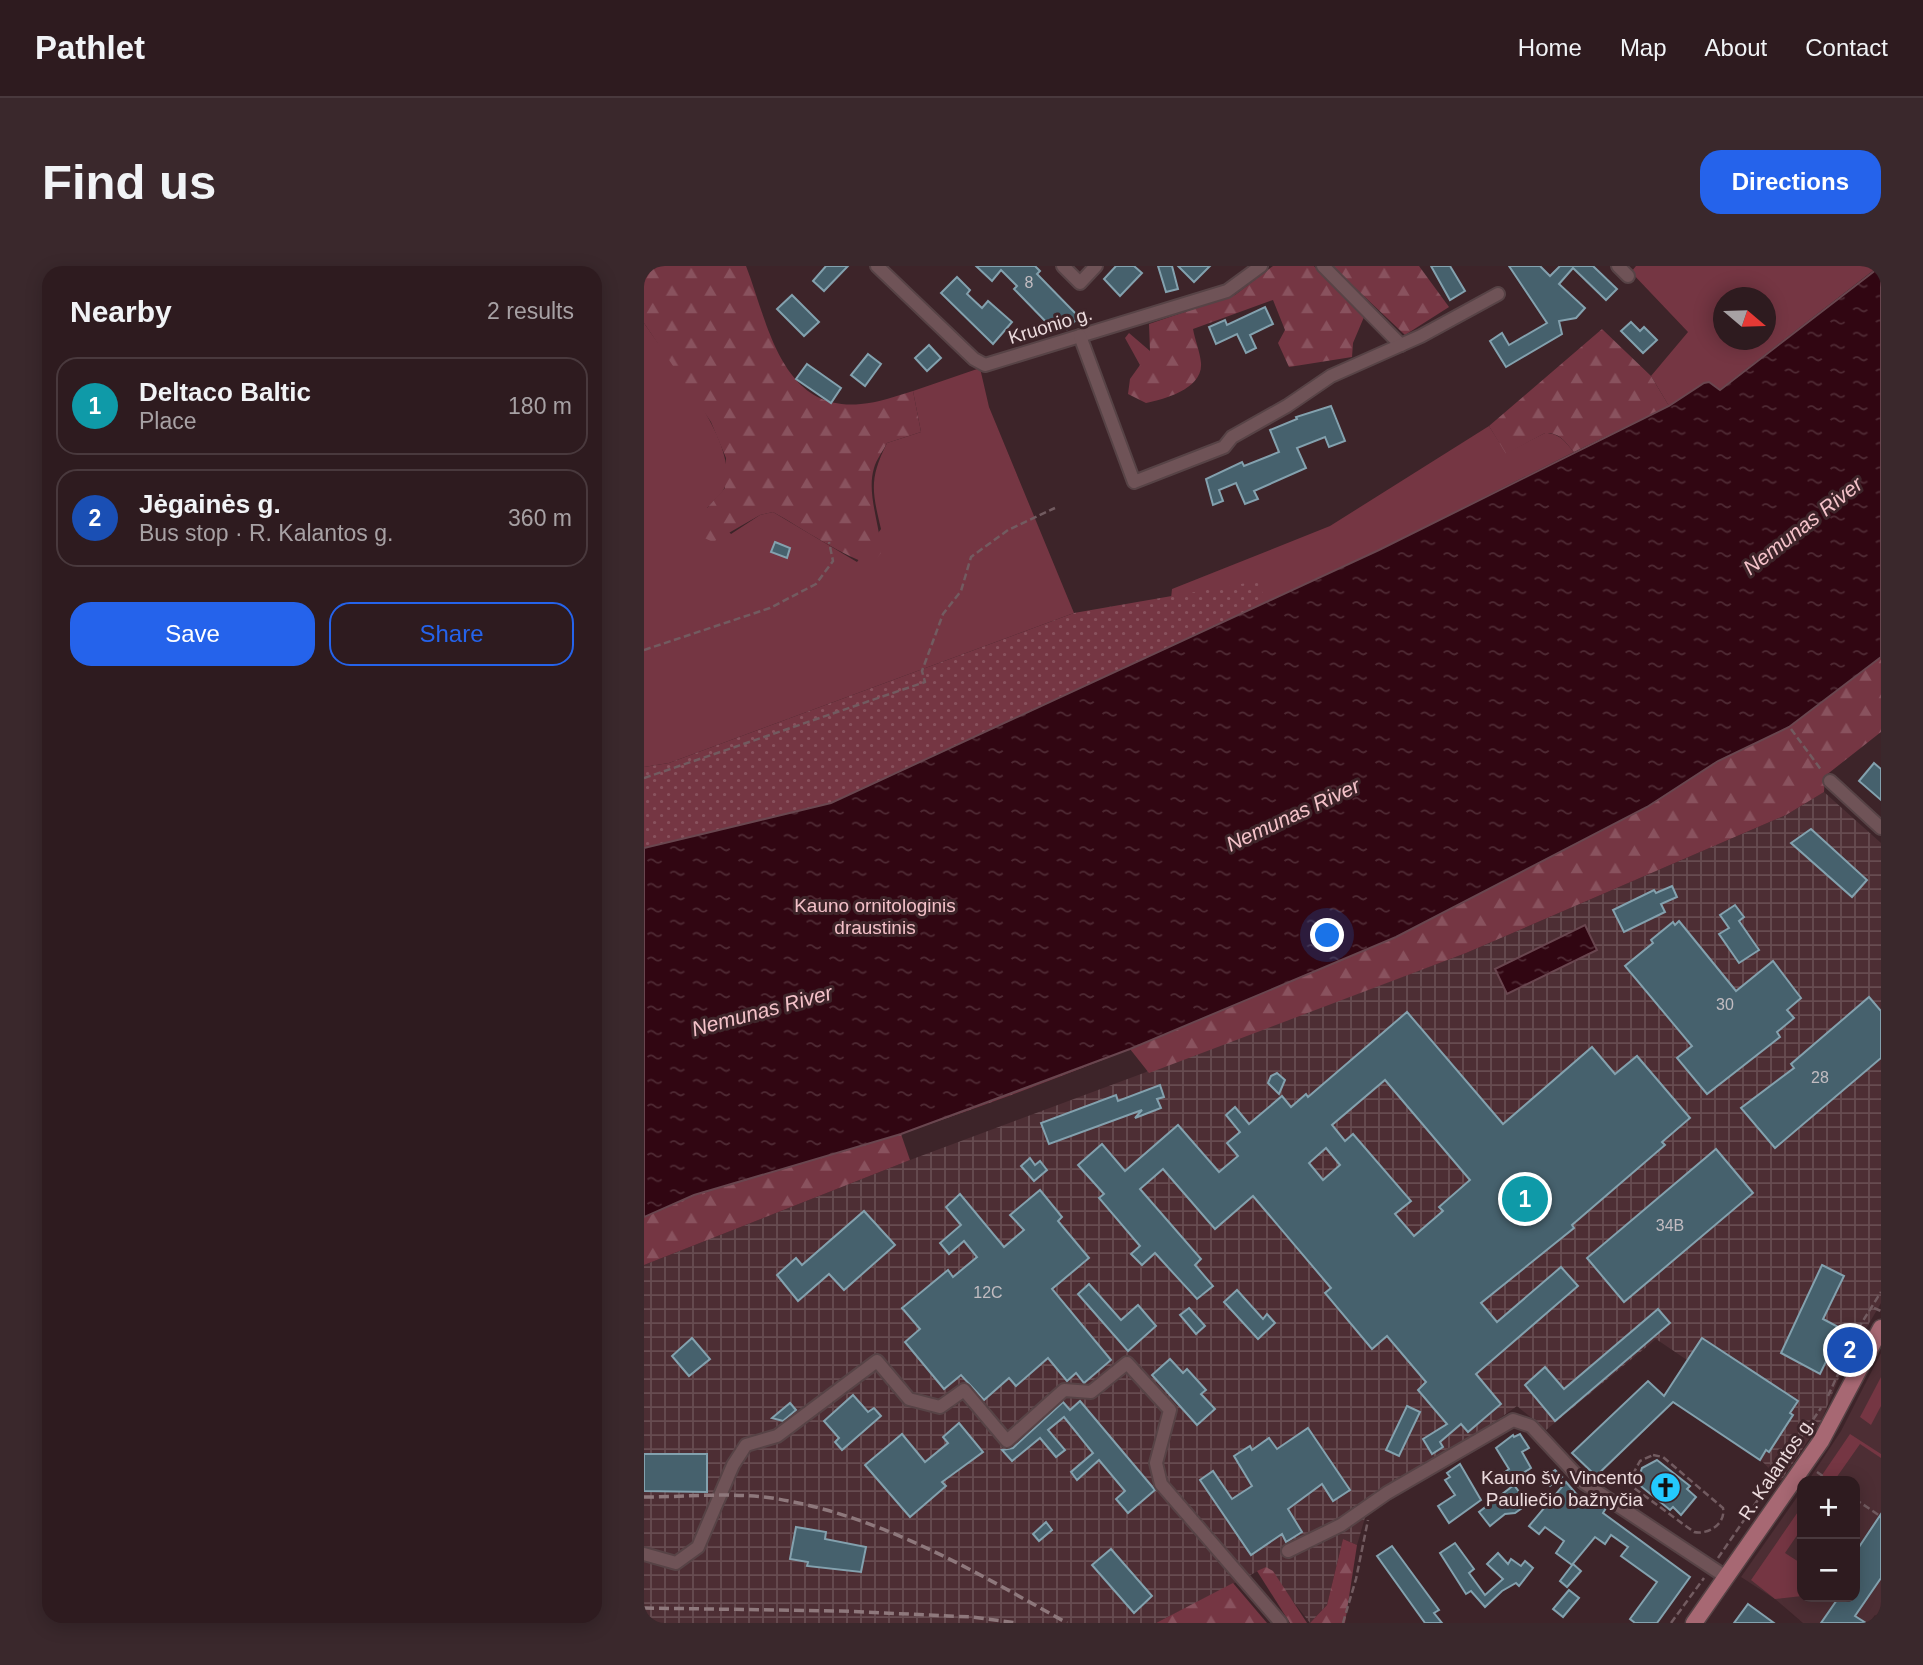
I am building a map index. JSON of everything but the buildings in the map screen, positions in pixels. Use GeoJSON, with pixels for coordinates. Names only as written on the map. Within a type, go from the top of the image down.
{"type":"FeatureCollection","features":[{"type":"Feature","properties":{"kind":"main road","name":"R. Kalantos g."},"geometry":{"type":"LineString","coordinates":[[1694,1623],[1840,1410],[1881,1328]]}},
{"type":"Feature","properties":{"kind":"street","name":"Kruonio g."},"geometry":{"type":"LineString","coordinates":[[877,266],[980,363],[997,362],[1227,291],[1261,266]]}},
{"type":"Feature","properties":{"kind":"street"},"geometry":{"type":"LineString","coordinates":[[1063,266],[1080,282],[1096,266]]}},
{"type":"Feature","properties":{"kind":"street"},"geometry":{"type":"LineString","coordinates":[[1323,266],[1401,345]]}},
{"type":"Feature","properties":{"kind":"street"},"geometry":{"type":"LineString","coordinates":[[1618,266],[1628,276]]}},
{"type":"Feature","properties":{"kind":"street"},"geometry":{"type":"LineString","coordinates":[[1080,336],[1134,482],[1224,447],[1232,437],[1287,406],[1331,376],[1401,345],[1498,294]]}},
{"type":"Feature","properties":{"kind":"street"},"geometry":{"type":"LineString","coordinates":[[1830,781],[1881,828]]}},
{"type":"Feature","properties":{"kind":"street"},"geometry":{"type":"LineString","coordinates":[[644,1554],[676,1563],[698,1547],[733,1465],[746,1445],[778,1436],[877,1361],[909,1399],[940,1407],[964,1390],[1007,1441],[1063,1390],[1091,1392],[1127,1363],[1170,1410],[1156,1463],[1161,1485],[1281,1623]]}},
{"type":"Feature","properties":{"kind":"street"},"geometry":{"type":"LineString","coordinates":[[1288,1551],[1340,1525],[1503,1423],[1523,1421],[1584,1483],[1726,1577]]}},
{"type":"Feature","properties":{"kind":"path"},"geometry":{"type":"LineString","coordinates":[[644,778],[925,682],[922,671],[943,614],[961,591],[971,558],[1008,530],[1055,508]]}},
{"type":"Feature","properties":{"kind":"path"},"geometry":{"type":"LineString","coordinates":[[644,650],[769,608],[816,584],[833,561],[829,542]]}},
{"type":"Feature","properties":{"kind":"path"},"geometry":{"type":"LineString","coordinates":[[1791,729],[1830,781]]}},
{"type":"Feature","properties":{"kind":"path"},"geometry":{"type":"LineString","coordinates":[[1671,1623],[1825,1402],[1856,1335],[1881,1292]]}},
{"type":"Feature","properties":{"kind":"path"},"geometry":{"type":"LineString","coordinates":[[1874,1308],[1881,1311]]}},
{"type":"Feature","properties":{"kind":"path"},"geometry":{"type":"LineString","coordinates":[[1647,1456],[1663,1457],[1713,1499],[1723,1508],[1724,1514],[1717,1526],[1702,1534],[1693,1532],[1634,1488],[1633,1474],[1640,1461],[1647,1456]]}},
{"type":"Feature","properties":{"kind":"path"},"geometry":{"type":"LineString","coordinates":[[1805,1464],[1823,1476]]}},
{"type":"Feature","properties":{"kind":"path"},"geometry":{"type":"LineString","coordinates":[[1860,1502],[1880,1516]]}},
{"type":"Feature","properties":{"kind":"path"},"geometry":{"type":"LineString","coordinates":[[1343,1623],[1364,1545],[1369,1507]]}},
{"type":"Feature","properties":{"kind":"shaded area"},"geometry":{"type":"Polygon","coordinates":[[[1824,792],[1881,843],[1881,1303],[1844,1366],[1821,1421],[1781,1481],[1760,1459],[1664,1396],[1687,1360],[1656,1339],[1546,1430],[1517,1406],[1366,1514],[1357,1545],[1343,1539],[1327,1605],[1310,1623],[1266,1567],[1156,1623],[644,1623],[644,1265],[910,1160],[1466,953],[1786,815],[1824,792]]]}},
{"type":"Feature","properties":{"kind":"shaded area"},"geometry":{"type":"Polygon","coordinates":[[[1881,1353],[1881,1619],[1875,1615],[1869,1623],[1803,1623],[1775,1599],[1741,1577],[1797,1497],[1797,1602],[1860,1602],[1860,1476],[1811,1476],[1841,1431],[1881,1353]]]}},
{"type":"Feature","properties":{"kind":"green space"},"geometry":{"type":"Polygon","coordinates":[[[644,266],[746,266],[771,337],[782,359],[795,379],[812,394],[834,403],[861,404],[913,391],[921,432],[887,443],[874,468],[872,489],[881,553],[872,564],[837,550],[773,512],[760,515],[713,542],[700,536],[707,508],[725,488],[726,458],[711,422],[644,323],[644,266]]]}},
{"type":"Feature","properties":{"kind":"green space"},"geometry":{"type":"Polygon","coordinates":[[[1273,266],[1314,266],[1364,317],[1353,343],[1352,357],[1289,367],[1278,343],[1285,330],[1273,300],[1193,329],[1201,363],[1196,380],[1189,386],[1172,395],[1146,403],[1128,394],[1130,379],[1140,365],[1125,338],[1129,333],[1150,351],[1149,324],[1235,295],[1273,266]]]}},
{"type":"Feature","properties":{"kind":"green space"},"geometry":{"type":"Polygon","coordinates":[[[1332,266],[1419,266],[1449,307],[1405,335],[1332,266]]]}},
{"type":"Feature","properties":{"kind":"green space"},"geometry":{"type":"Polygon","coordinates":[[[1636,266],[1879,266],[1776,346],[1776,287],[1713,287],[1713,350],[1771,350],[1719,390],[1709,382],[1704,383],[1669,406],[1651,376],[1688,332],[1631,272],[1636,266]]]}},
{"type":"Feature","properties":{"kind":"green space"},"geometry":{"type":"Polygon","coordinates":[[[644,323],[699,402],[722,448],[727,469],[725,487],[707,508],[731,534],[760,515],[773,512],[857,562],[881,529],[874,485],[877,466],[887,443],[921,432],[913,391],[980,368],[989,407],[1074,613],[669,763],[644,767],[644,323]]]}},
{"type":"Feature","properties":{"kind":"green space"},"geometry":{"type":"Polygon","coordinates":[[[1602,329],[1651,376],[1669,406],[1574,452],[1558,436],[1545,433],[1506,454],[1489,426],[1602,329]]]}},
{"type":"Feature","properties":{"kind":"green space"},"geometry":{"type":"Polygon","coordinates":[[[1489,426],[1506,453],[1545,433],[1558,436],[1574,452],[1379,550],[831,803],[644,795],[1170,608],[1172,589],[1330,526],[1489,426]]]}},
{"type":"Feature","properties":{"kind":"green space","name":"Kauno ornitologinis draustinis"},"geometry":{"type":"Polygon","coordinates":[[[1258,581],[1396,937],[1150,1041],[1026,1090],[868,1144],[707,1193],[644,1217],[644,767],[669,763],[1074,613],[1258,581]]]}},
{"type":"Feature","properties":{"kind":"green space"},"geometry":{"type":"Polygon","coordinates":[[[1881,657],[1881,732],[1825,776],[1824,792],[1786,815],[1466,953],[1149,1073],[1130,1049],[1396,937],[1647,807],[1881,657]]]}},
{"type":"Feature","properties":{"kind":"green space"},"geometry":{"type":"Polygon","coordinates":[[[901,1134],[910,1160],[644,1265],[644,1217],[694,1195],[901,1134]]]}},
{"type":"Feature","properties":{"kind":"green space"},"geometry":{"type":"Polygon","coordinates":[[[1881,1377],[1881,1406],[1871,1425],[1860,1417],[1881,1377]]]}},
{"type":"Feature","properties":{"kind":"green space"},"geometry":{"type":"Polygon","coordinates":[[[1850,1434],[1881,1454],[1881,1458],[1860,1444],[1838,1476],[1821,1476],[1850,1434]]]}},
{"type":"Feature","properties":{"kind":"green space"},"geometry":{"type":"Polygon","coordinates":[[[1797,1513],[1797,1535],[1785,1553],[1797,1561],[1797,1597],[1775,1599],[1751,1580],[1797,1513]]]}},
{"type":"Feature","properties":{"kind":"green space"},"geometry":{"type":"Polygon","coordinates":[[[1343,1539],[1357,1545],[1345,1623],[1310,1623],[1327,1605],[1343,1539]]]}},
{"type":"Feature","properties":{"kind":"green space"},"geometry":{"type":"Polygon","coordinates":[[[1266,1567],[1273,1571],[1307,1623],[1290,1623],[1257,1571],[1266,1567]]]}},
{"type":"Feature","properties":{"kind":"green space"},"geometry":{"type":"Polygon","coordinates":[[[1233,1583],[1267,1623],[1156,1623],[1233,1583]]]}},
{"type":"Feature","properties":{"kind":"water","name":"Nemunas River"},"geometry":{"type":"Polygon","coordinates":[[[1881,266],[1881,657],[1789,727],[1718,761],[1647,807],[1396,937],[1130,1049],[901,1134],[694,1195],[644,1217],[644,848],[831,803],[1379,550],[1669,406],[1704,383],[1709,382],[1720,390],[1772,350],[1776,350],[1776,347],[1881,266]]]}},
{"type":"Feature","properties":{"kind":"water"},"geometry":{"type":"Polygon","coordinates":[[[1585,925],[1597,950],[1507,994],[1495,969],[1585,925]]]}},
{"type":"Feature","properties":{"kind":"railway"},"geometry":{"type":"LineString","coordinates":[[644,1497],[756,1496],[812,1506],[851,1517],[925,1547],[1067,1623]]}},
{"type":"Feature","properties":{"kind":"railway"},"geometry":{"type":"LineString","coordinates":[[644,1608],[841,1611],[972,1617],[1018,1623]]}},
{"type":"Feature","properties":{"kind":"place","name":"Deltaco Baltic"},"geometry":{"type":"Point","coordinates":[1525,1199]}},
{"type":"Feature","properties":{"kind":"place","name":"Jėgainės g."},"geometry":{"type":"Point","coordinates":[1850,1350]}},
{"type":"Feature","properties":{"kind":"place","name":"Kauno šv. Vincento Pauliečio bažnyčia"},"geometry":{"type":"Point","coordinates":[1666,1488]}}]}
